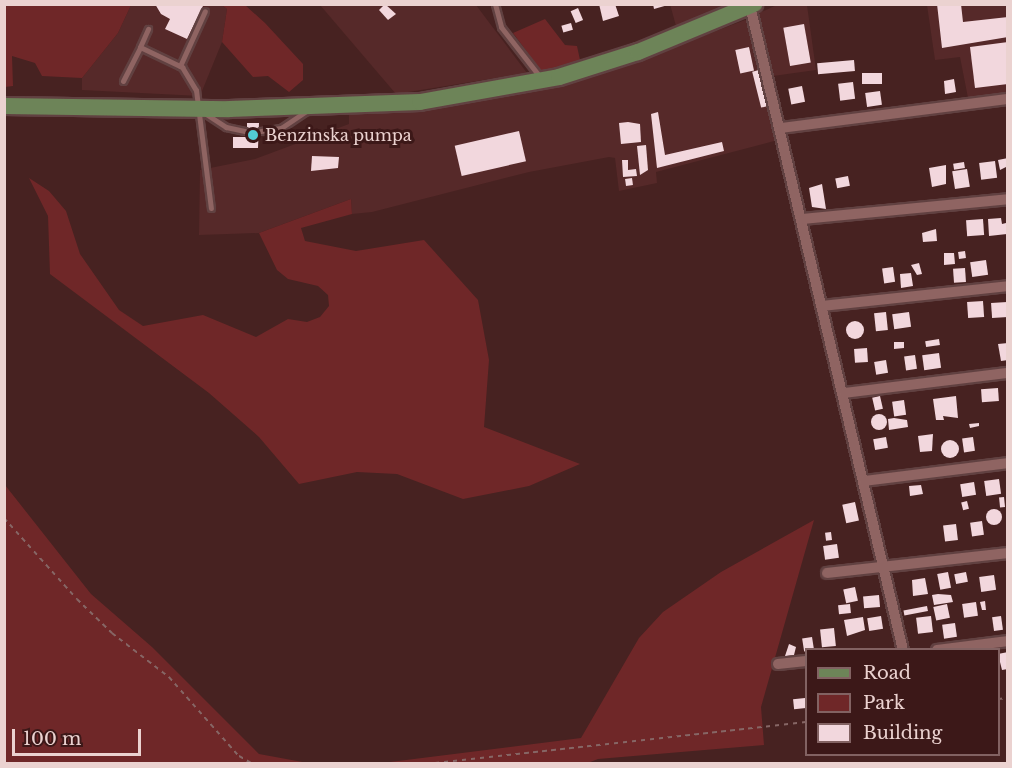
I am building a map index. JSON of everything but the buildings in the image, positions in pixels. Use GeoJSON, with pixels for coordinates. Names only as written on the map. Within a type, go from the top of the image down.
{"type":"FeatureCollection","features":[{"type":"Feature","properties":{"kind":"main road"},"geometry":{"type":"LineString","coordinates":[[4,106],[197,109],[420,102],[543,81],[638,52],[752,5]]}},
{"type":"Feature","properties":{"kind":"street"},"geometry":{"type":"LineString","coordinates":[[752,5],[885,565],[903,648]]}},
{"type":"Feature","properties":{"kind":"street"},"geometry":{"type":"LineString","coordinates":[[781,128],[1008,99]]}},
{"type":"Feature","properties":{"kind":"street"},"geometry":{"type":"LineString","coordinates":[[802,219],[1008,199]]}},
{"type":"Feature","properties":{"kind":"street"},"geometry":{"type":"LineString","coordinates":[[822,306],[1008,286]]}},
{"type":"Feature","properties":{"kind":"street"},"geometry":{"type":"LineString","coordinates":[[844,393],[1008,373]]}},
{"type":"Feature","properties":{"kind":"street"},"geometry":{"type":"LineString","coordinates":[[864,480],[1008,464]]}},
{"type":"Feature","properties":{"kind":"street"},"geometry":{"type":"LineString","coordinates":[[826,573],[1008,552]]}},
{"type":"Feature","properties":{"kind":"street"},"geometry":{"type":"LineString","coordinates":[[953,648],[1008,641]]}},
{"type":"Feature","properties":{"kind":"street"},"geometry":{"type":"LineString","coordinates":[[778,664],[805,662]]}},
{"type":"Feature","properties":{"kind":"lane"},"geometry":{"type":"LineString","coordinates":[[496,5],[501,27],[543,81]]}},
{"type":"Feature","properties":{"kind":"lane"},"geometry":{"type":"LineString","coordinates":[[180,66],[206,11]]}},
{"type":"Feature","properties":{"kind":"lane"},"geometry":{"type":"LineString","coordinates":[[123,81],[148,29]]}},
{"type":"Feature","properties":{"kind":"lane"},"geometry":{"type":"LineString","coordinates":[[140,47],[180,66],[196,90],[211,208]]}},
{"type":"Feature","properties":{"kind":"lane"},"geometry":{"type":"LineString","coordinates":[[261,131],[289,124],[313,107]]}},
{"type":"Feature","properties":{"kind":"lane"},"geometry":{"type":"LineString","coordinates":[[197,109],[226,127],[245,131]]}},
{"type":"Feature","properties":{"kind":"path"},"geometry":{"type":"LineString","coordinates":[[4,518],[77,599],[112,633],[169,677],[239,756],[253,764]]}},
{"type":"Feature","properties":{"kind":"path"},"geometry":{"type":"LineString","coordinates":[[426,764],[805,722]]}},
{"type":"Feature","properties":{"kind":"shaded area"},"geometry":{"type":"Polygon","coordinates":[[[670,4],[730,4],[730,5],[676,26],[670,4]]]}},
{"type":"Feature","properties":{"kind":"shaded area"},"geometry":{"type":"Polygon","coordinates":[[[131,5],[222,5],[227,9],[222,42],[200,96],[82,90],[82,78],[118,33],[131,5]]]}},
{"type":"Feature","properties":{"kind":"shaded area"},"geometry":{"type":"Polygon","coordinates":[[[320,5],[476,5],[527,73],[396,94],[320,5]]]}},
{"type":"Feature","properties":{"kind":"shaded area"},"geometry":{"type":"Polygon","coordinates":[[[777,5],[807,5],[816,70],[773,76],[759,13],[777,5]]]}},
{"type":"Feature","properties":{"kind":"shaded area"},"geometry":{"type":"Polygon","coordinates":[[[927,5],[1007,5],[1007,94],[968,98],[960,57],[935,60],[927,5]]]}},
{"type":"Feature","properties":{"kind":"shaded area"},"geometry":{"type":"Polygon","coordinates":[[[745,20],[749,22],[778,140],[656,172],[657,183],[619,191],[615,158],[609,157],[529,172],[372,212],[352,214],[351,199],[259,233],[199,235],[200,170],[255,159],[349,124],[349,114],[437,109],[539,89],[640,60],[745,20]]]}},
{"type":"Feature","properties":{"kind":"green space"},"geometry":{"type":"Polygon","coordinates":[[[4,5],[131,5],[118,33],[82,78],[42,76],[35,63],[12,56],[13,86],[5,87],[4,5]]]}},
{"type":"Feature","properties":{"kind":"green space"},"geometry":{"type":"Polygon","coordinates":[[[222,5],[245,5],[265,23],[303,64],[303,80],[289,92],[268,76],[253,77],[222,42],[227,9],[222,5]]]}},
{"type":"Feature","properties":{"kind":"green space"},"geometry":{"type":"Polygon","coordinates":[[[545,19],[565,45],[577,46],[580,60],[542,72],[513,33],[545,19]]]}},
{"type":"Feature","properties":{"kind":"green space"},"geometry":{"type":"Polygon","coordinates":[[[29,178],[49,191],[66,211],[80,254],[119,310],[143,326],[203,315],[256,337],[288,319],[307,322],[320,317],[329,306],[328,295],[318,286],[288,279],[277,270],[259,233],[351,199],[352,214],[301,228],[305,241],[356,251],[424,240],[478,300],[489,360],[484,427],[580,464],[529,486],[463,499],[397,474],[357,472],[299,484],[259,437],[209,393],[50,274],[48,216],[29,178]]]}},
{"type":"Feature","properties":{"kind":"green space"},"geometry":{"type":"Polygon","coordinates":[[[5,485],[91,594],[152,647],[259,754],[308,763],[5,763],[5,485]]]}},
{"type":"Feature","properties":{"kind":"green space"},"geometry":{"type":"Polygon","coordinates":[[[814,520],[761,707],[764,745],[598,759],[585,764],[374,764],[581,738],[639,638],[663,612],[721,572],[814,520]]]}},
{"type":"Feature","properties":{"kind":"place","name":"Benzinska pumpa"},"geometry":{"type":"Point","coordinates":[253,135]}}]}
